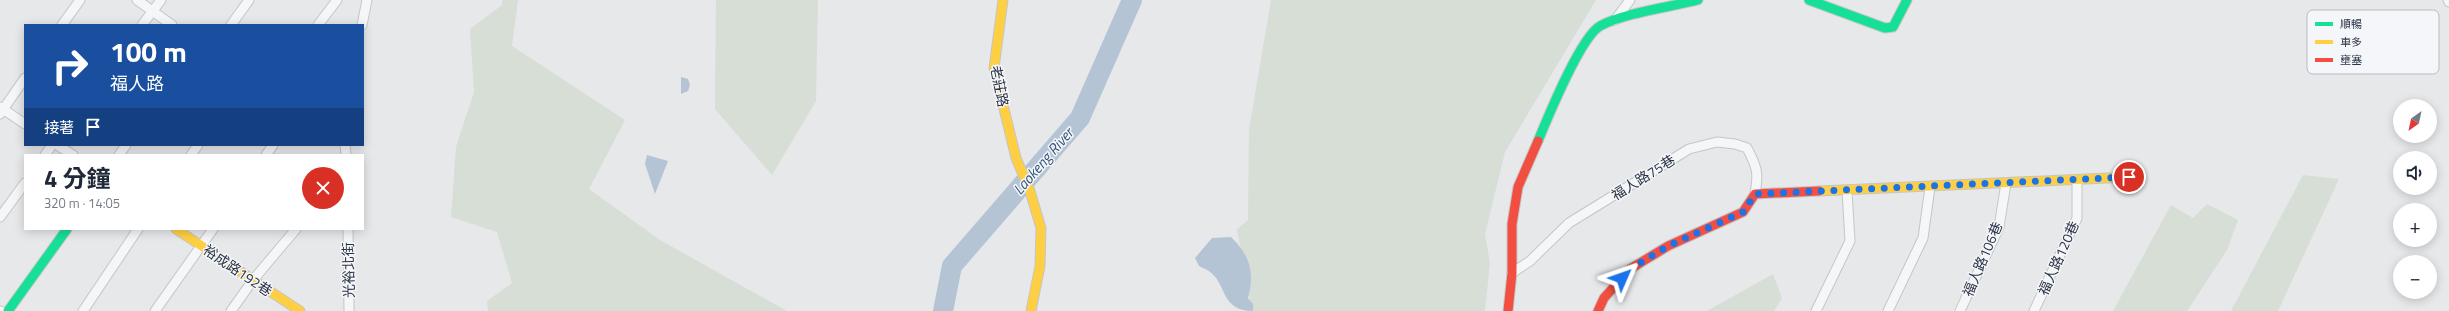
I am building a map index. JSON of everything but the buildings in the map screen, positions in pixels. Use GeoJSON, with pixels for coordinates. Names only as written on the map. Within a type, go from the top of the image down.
{"type":"FeatureCollection","features":[{"type":"Feature","properties":{"kind":"street"},"geometry":{"type":"LineString","coordinates":[[63,24],[80,0]]}},
{"type":"Feature","properties":{"kind":"street"},"geometry":{"type":"LineString","coordinates":[[137,0],[171,24]]}},
{"type":"Feature","properties":{"kind":"street"},"geometry":{"type":"LineString","coordinates":[[143,24],[161,0]]}},
{"type":"Feature","properties":{"kind":"street"},"geometry":{"type":"LineString","coordinates":[[232,24],[249,0]]}},
{"type":"Feature","properties":{"kind":"street"},"geometry":{"type":"LineString","coordinates":[[319,24],[337,0]]}},
{"type":"Feature","properties":{"kind":"street"},"geometry":{"type":"LineString","coordinates":[[362,24],[367,0]]}},
{"type":"Feature","properties":{"kind":"street","name":"老莊路"},"geometry":{"type":"LineString","coordinates":[[1003,0],[994,68],[1016,158],[1030,191],[1041,228],[1040,266],[1031,311]]}},
{"type":"Feature","properties":{"kind":"street"},"geometry":{"type":"LineString","coordinates":[[1615,20],[1630,0]]}},
{"type":"Feature","properties":{"kind":"street"},"geometry":{"type":"LineString","coordinates":[[1508,311],[1512,273],[1512,224],[1518,187],[1564,81],[1586,44],[1599,27],[1615,20],[1698,0]]}},
{"type":"Feature","properties":{"kind":"street"},"geometry":{"type":"LineString","coordinates":[[1809,0],[1884,28],[1893,27],[1907,0]]}},
{"type":"Feature","properties":{"kind":"street"},"geometry":{"type":"LineString","coordinates":[[24,79],[1,110],[24,123]]}},
{"type":"Feature","properties":{"kind":"street","name":"福人路75巷"},"geometry":{"type":"LineString","coordinates":[[1512,273],[1530,261],[1569,223],[1689,148],[1717,142],[1735,144],[1747,148],[1756,164],[1758,176],[1755,194]]}},
{"type":"Feature","properties":{"kind":"street"},"geometry":{"type":"LineString","coordinates":[[59,146],[71,154]]}},
{"type":"Feature","properties":{"kind":"street"},"geometry":{"type":"LineString","coordinates":[[191,154],[197,146]]}},
{"type":"Feature","properties":{"kind":"street"},"geometry":{"type":"LineString","coordinates":[[1598,311],[1604,298],[1630,269],[1668,246],[1743,212],[1755,194],[2129,177]]}},
{"type":"Feature","properties":{"kind":"street","name":"福人路120巷"},"geometry":{"type":"LineString","coordinates":[[2034,311],[2076,218],[2078,180]]}},
{"type":"Feature","properties":{"kind":"street","name":"福人路106巷"},"geometry":{"type":"LineString","coordinates":[[1960,311],[1999,227],[2006,183]]}},
{"type":"Feature","properties":{"kind":"street"},"geometry":{"type":"LineString","coordinates":[[0,218],[24,184]]}},
{"type":"Feature","properties":{"kind":"street"},"geometry":{"type":"LineString","coordinates":[[1888,311],[1923,238],[1930,187]]}},
{"type":"Feature","properties":{"kind":"street"},"geometry":{"type":"LineString","coordinates":[[1816,311],[1850,241],[1847,191]]}},
{"type":"Feature","properties":{"kind":"street"},"geometry":{"type":"LineString","coordinates":[[8,311],[66,230]]}},
{"type":"Feature","properties":{"kind":"street","name":"裕成路192巷"},"geometry":{"type":"LineString","coordinates":[[178,230],[300,311]]}},
{"type":"Feature","properties":{"kind":"street"},"geometry":{"type":"LineString","coordinates":[[155,311],[212,230]]}},
{"type":"Feature","properties":{"kind":"street"},"geometry":{"type":"LineString","coordinates":[[231,311],[253,280],[295,230]]}},
{"type":"Feature","properties":{"kind":"street","name":"光裕北街"},"geometry":{"type":"LineString","coordinates":[[348,230],[349,311]]}},
{"type":"Feature","properties":{"kind":"street"},"geometry":{"type":"LineString","coordinates":[[83,311],[134,231]]}},
{"type":"Feature","properties":{"kind":"shaded area"},"geometry":{"type":"Polygon","coordinates":[[[502,0],[518,0],[512,46],[625,120],[589,189],[660,240],[787,311],[488,311],[487,301],[512,283],[497,232],[451,217],[456,147],[474,92],[470,29],[502,5],[502,0]]]}},
{"type":"Feature","properties":{"kind":"shaded area"},"geometry":{"type":"Polygon","coordinates":[[[716,0],[818,0],[816,101],[772,175],[715,109],[716,0]]]}},
{"type":"Feature","properties":{"kind":"shaded area"},"geometry":{"type":"Polygon","coordinates":[[[1271,0],[1596,0],[1505,152],[1485,234],[1490,263],[1485,311],[1252,311],[1237,229],[1248,220],[1249,130],[1271,0]]]}},
{"type":"Feature","properties":{"kind":"shaded area"},"geometry":{"type":"Polygon","coordinates":[[[2303,175],[2339,179],[2278,311],[2231,311],[2303,175]]]}},
{"type":"Feature","properties":{"kind":"shaded area"},"geometry":{"type":"Polygon","coordinates":[[[2207,204],[2238,220],[2227,250],[2187,311],[2113,311],[2171,205],[2193,218],[2207,204]]]}},
{"type":"Feature","properties":{"kind":"shaded area"},"geometry":{"type":"Polygon","coordinates":[[[1773,274],[1782,298],[1774,311],[1707,311],[1773,274]]]}},
{"type":"Feature","properties":{"kind":"water"},"geometry":{"type":"Polygon","coordinates":[[[681,77],[688,79],[690,85],[688,91],[681,94],[681,77]]]}},
{"type":"Feature","properties":{"kind":"water"},"geometry":{"type":"Polygon","coordinates":[[[647,155],[668,161],[655,194],[645,164],[647,155]]]}},
{"type":"Feature","properties":{"kind":"water"},"geometry":{"type":"Polygon","coordinates":[[[1231,237],[1247,258],[1251,272],[1248,298],[1253,304],[1253,311],[1242,310],[1229,302],[1215,277],[1209,271],[1199,266],[1195,258],[1212,238],[1231,237]]]}},
{"type":"Feature","properties":{"kind":"waterway","name":"Laokeng River"},"geometry":{"type":"LineString","coordinates":[[943,311],[952,266],[1080,118],[1132,0]]}},
{"type":"Feature","properties":{"kind":"traffic: fast"},"geometry":{"type":"LineString","coordinates":[[1538,141],[1565,79],[1574,61],[1592,33],[1600,26],[1622,17],[1698,0]]}},
{"type":"Feature","properties":{"kind":"traffic: fast"},"geometry":{"type":"LineString","coordinates":[[1809,0],[1885,28],[1893,27],[1907,0]]}},
{"type":"Feature","properties":{"kind":"traffic: fast"},"geometry":{"type":"LineString","coordinates":[[8,311],[66,230]]}},
{"type":"Feature","properties":{"kind":"traffic: slow"},"geometry":{"type":"LineString","coordinates":[[1003,0],[994,68],[1016,158],[1030,191],[1041,228],[1040,266],[1031,311]]}},
{"type":"Feature","properties":{"kind":"traffic: slow"},"geometry":{"type":"LineString","coordinates":[[1819,191],[2129,177]]}},
{"type":"Feature","properties":{"kind":"traffic: slow"},"geometry":{"type":"LineString","coordinates":[[178,230],[300,311]]}},
{"type":"Feature","properties":{"kind":"traffic: jam"},"geometry":{"type":"LineString","coordinates":[[1508,311],[1512,273],[1512,224],[1518,187],[1538,141]]}},
{"type":"Feature","properties":{"kind":"traffic: jam"},"geometry":{"type":"LineString","coordinates":[[1598,311],[1604,298],[1630,269],[1668,246],[1743,212],[1755,194],[1819,191]]}},
{"type":"Feature","properties":{"kind":"route"},"geometry":{"type":"LineString","coordinates":[[1622,278],[1630,269],[1668,246],[1743,212],[1755,194],[2129,177]]}}]}
